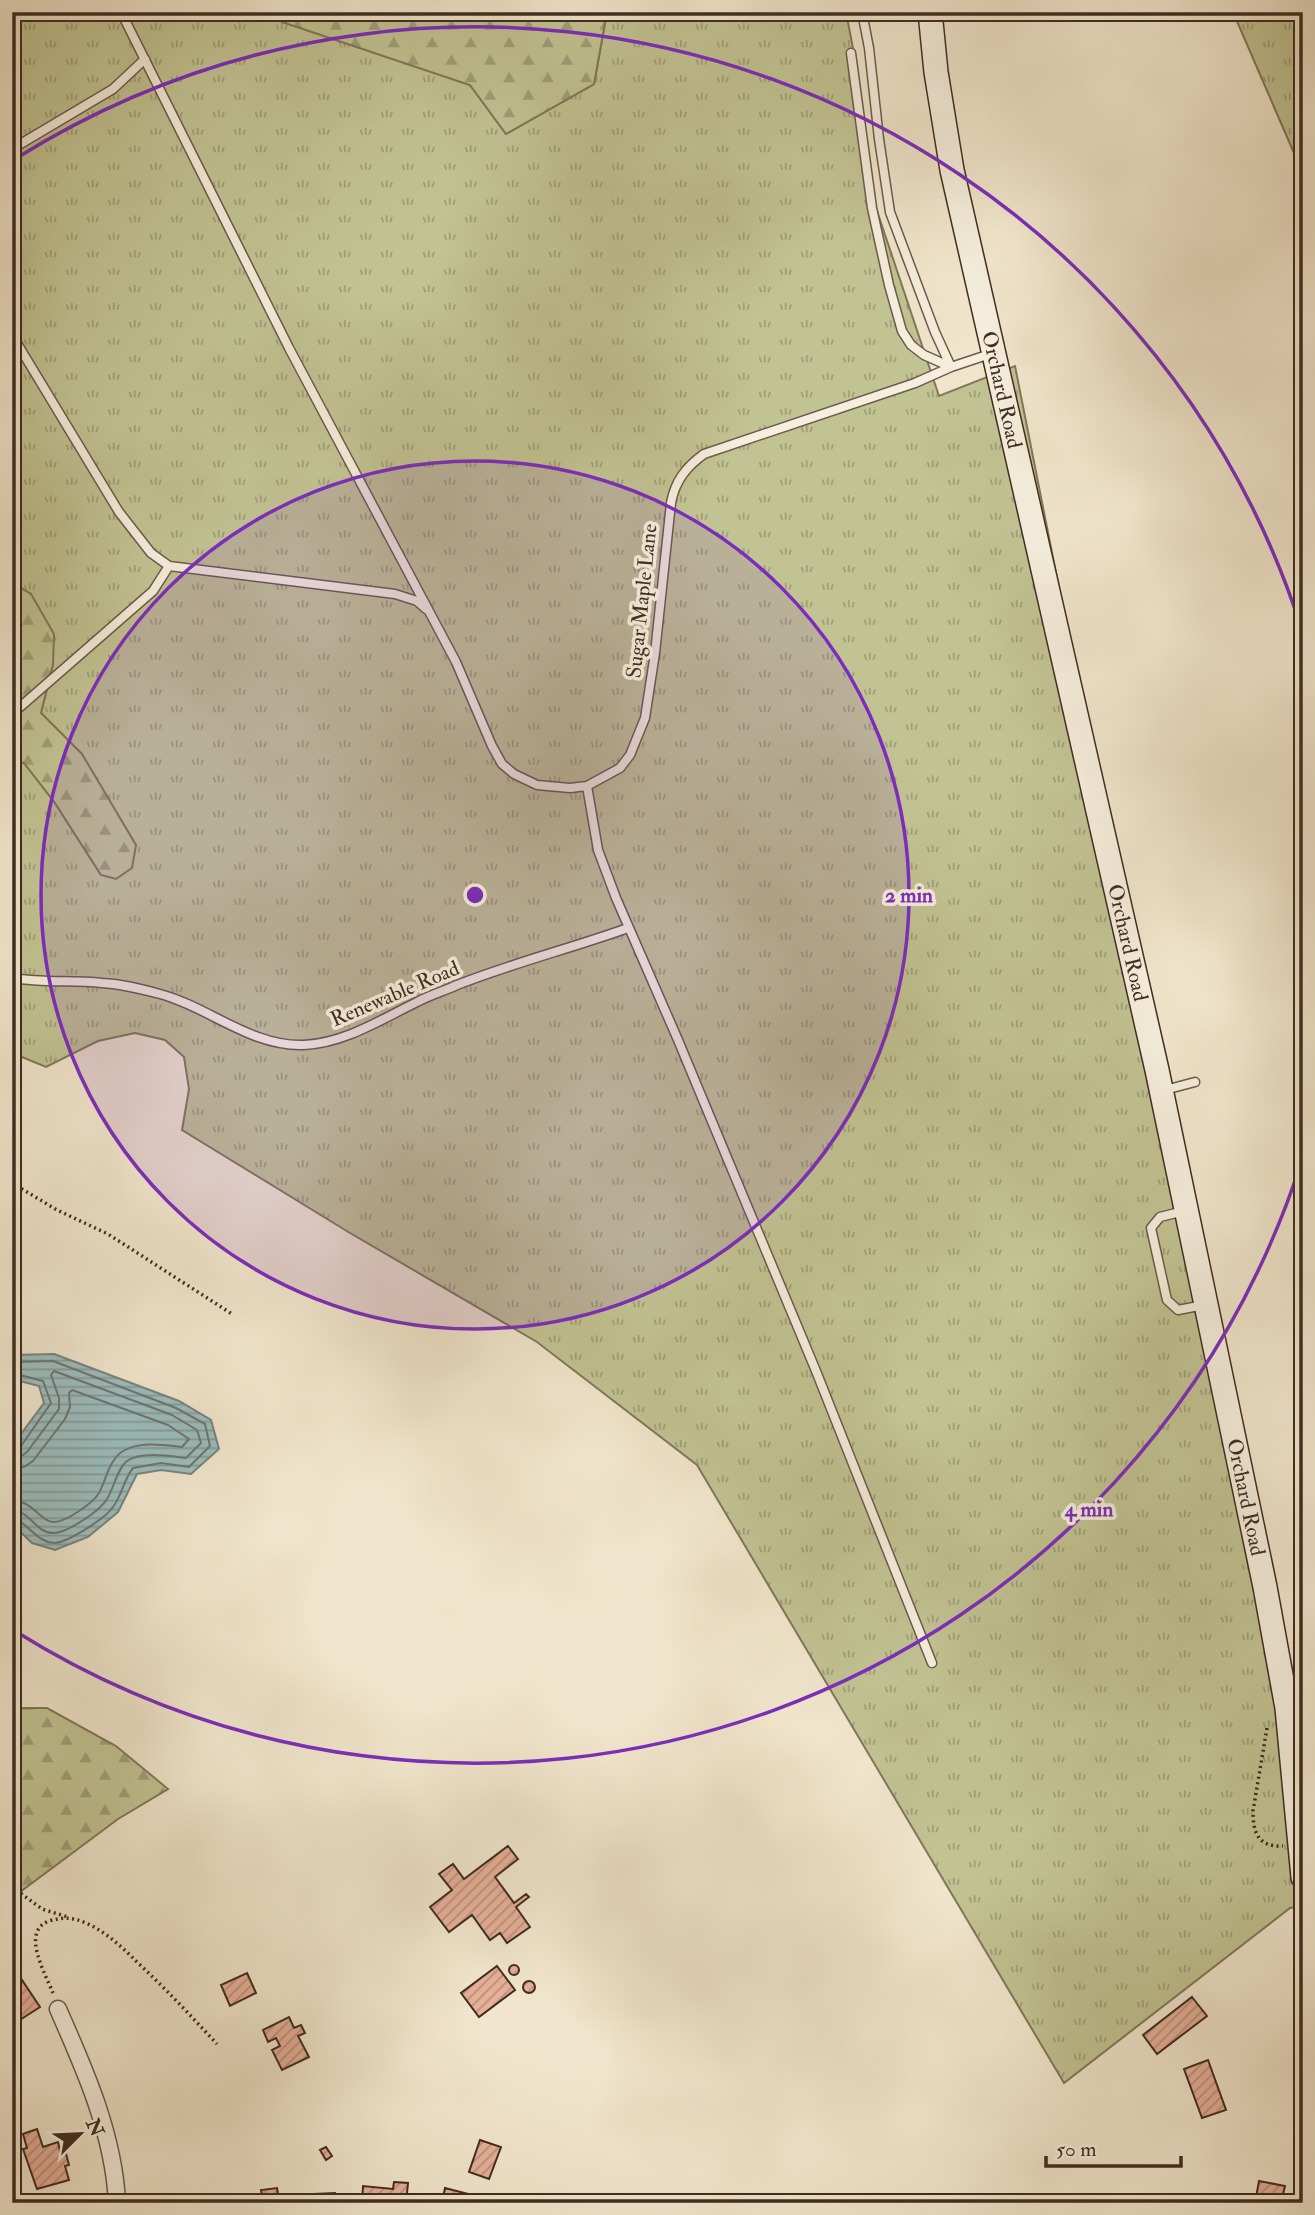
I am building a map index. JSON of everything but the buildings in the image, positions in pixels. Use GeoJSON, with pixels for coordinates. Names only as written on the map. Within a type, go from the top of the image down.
{"type":"FeatureCollection","features":[{"type":"Feature","properties":{"kind":"street","name":"Orchard Road"},"geometry":{"type":"LineString","coordinates":[[930,12],[944,128],[1162,1091],[1265,1587],[1287,1708],[1303,1877]]}},
{"type":"Feature","properties":{"kind":"street"},"geometry":{"type":"LineString","coordinates":[[58,2009],[93,2090],[113,2166],[117,2203]]}},
{"type":"Feature","properties":{"kind":"lane","name":"Sugar Maple Lane"},"geometry":{"type":"LineString","coordinates":[[121,12],[289,348],[456,662],[492,746],[502,764],[514,774],[537,785],[570,788],[587,786],[620,768],[638,738],[645,718],[655,653],[671,503],[674,487],[689,464],[704,454],[915,383],[993,353]]}},
{"type":"Feature","properties":{"kind":"lane"},"geometry":{"type":"LineString","coordinates":[[862,12],[890,212],[951,367]]}},
{"type":"Feature","properties":{"kind":"lane"},"geometry":{"type":"LineString","coordinates":[[851,53],[872,208],[902,331],[911,345],[924,355],[951,367]]}},
{"type":"Feature","properties":{"kind":"lane"},"geometry":{"type":"LineString","coordinates":[[12,149],[113,89],[145,59]]}},
{"type":"Feature","properties":{"kind":"lane"},"geometry":{"type":"LineString","coordinates":[[12,335],[119,512],[150,553],[169,566],[395,594],[417,601],[431,613]]}},
{"type":"Feature","properties":{"kind":"lane"},"geometry":{"type":"LineString","coordinates":[[12,714],[153,591],[169,566]]}},
{"type":"Feature","properties":{"kind":"lane"},"geometry":{"type":"LineString","coordinates":[[587,786],[598,850],[628,928],[678,1040],[816,1371],[932,1663]]}},
{"type":"Feature","properties":{"kind":"lane","name":"Renewable Road"},"geometry":{"type":"LineString","coordinates":[[12,978],[131,987],[184,1003],[258,1038],[303,1045],[326,1043],[459,985],[628,928]]}},
{"type":"Feature","properties":{"kind":"lane"},"geometry":{"type":"LineString","coordinates":[[1162,1091],[1195,1082]]}},
{"type":"Feature","properties":{"kind":"lane"},"geometry":{"type":"LineString","coordinates":[[1187,1210],[1160,1217],[1151,1227],[1167,1300],[1178,1310],[1207,1304]]}},
{"type":"Feature","properties":{"kind":"path"},"geometry":{"type":"LineString","coordinates":[[12,1183],[108,1234],[232,1314]]}},
{"type":"Feature","properties":{"kind":"path"},"geometry":{"type":"LineString","coordinates":[[12,1695],[15,1698],[12,1703]]}},
{"type":"Feature","properties":{"kind":"path"},"geometry":{"type":"LineString","coordinates":[[1268,1722],[1253,1824],[1257,1836],[1264,1843],[1273,1847],[1291,1846]]}},
{"type":"Feature","properties":{"kind":"path"},"geometry":{"type":"LineString","coordinates":[[12,1887],[42,1909],[86,1923],[112,1938],[170,1993],[217,2044]]}},
{"type":"Feature","properties":{"kind":"path"},"geometry":{"type":"LineString","coordinates":[[58,2009],[36,1951],[36,1934],[43,1923],[61,1917],[72,1919]]}},
{"type":"Feature","properties":{"kind":"green space"},"geometry":{"type":"Polygon","coordinates":[[[12,12],[281,12],[283,22],[470,85],[506,134],[594,84],[607,12],[846,12],[856,64],[869,187],[939,396],[1015,366],[1303,1818],[1303,1906],[1290,1908],[1064,2083],[697,1465],[537,1342],[350,1233],[182,1130],[189,1089],[184,1057],[165,1040],[135,1033],[98,1041],[46,1067],[12,1053],[12,759],[24,763],[55,803],[101,875],[82,754],[41,713],[53,664],[31,594],[12,583],[12,12]]]}},
{"type":"Feature","properties":{"kind":"green space"},"geometry":{"type":"Polygon","coordinates":[[[281,12],[607,12],[594,84],[506,134],[470,85],[282,22],[281,12]]]}},
{"type":"Feature","properties":{"kind":"green space"},"geometry":{"type":"Polygon","coordinates":[[[1233,12],[1303,12],[1303,174],[1233,12]]]}},
{"type":"Feature","properties":{"kind":"green space"},"geometry":{"type":"Polygon","coordinates":[[[12,583],[31,594],[54,634],[53,664],[41,713],[82,754],[136,845],[132,868],[116,879],[101,875],[55,803],[24,763],[12,759],[12,583]]]}},
{"type":"Feature","properties":{"kind":"green space"},"geometry":{"type":"Polygon","coordinates":[[[12,1708],[47,1708],[116,1746],[168,1789],[118,1819],[12,1898],[12,1708]]]}},
{"type":"Feature","properties":{"kind":"water"},"geometry":{"type":"Polygon","coordinates":[[[54,1354],[179,1401],[211,1420],[219,1449],[191,1474],[161,1470],[137,1474],[118,1512],[88,1537],[55,1550],[32,1543],[12,1524],[12,1446],[44,1403],[39,1386],[12,1379],[12,1355],[54,1354]]]}}]}
